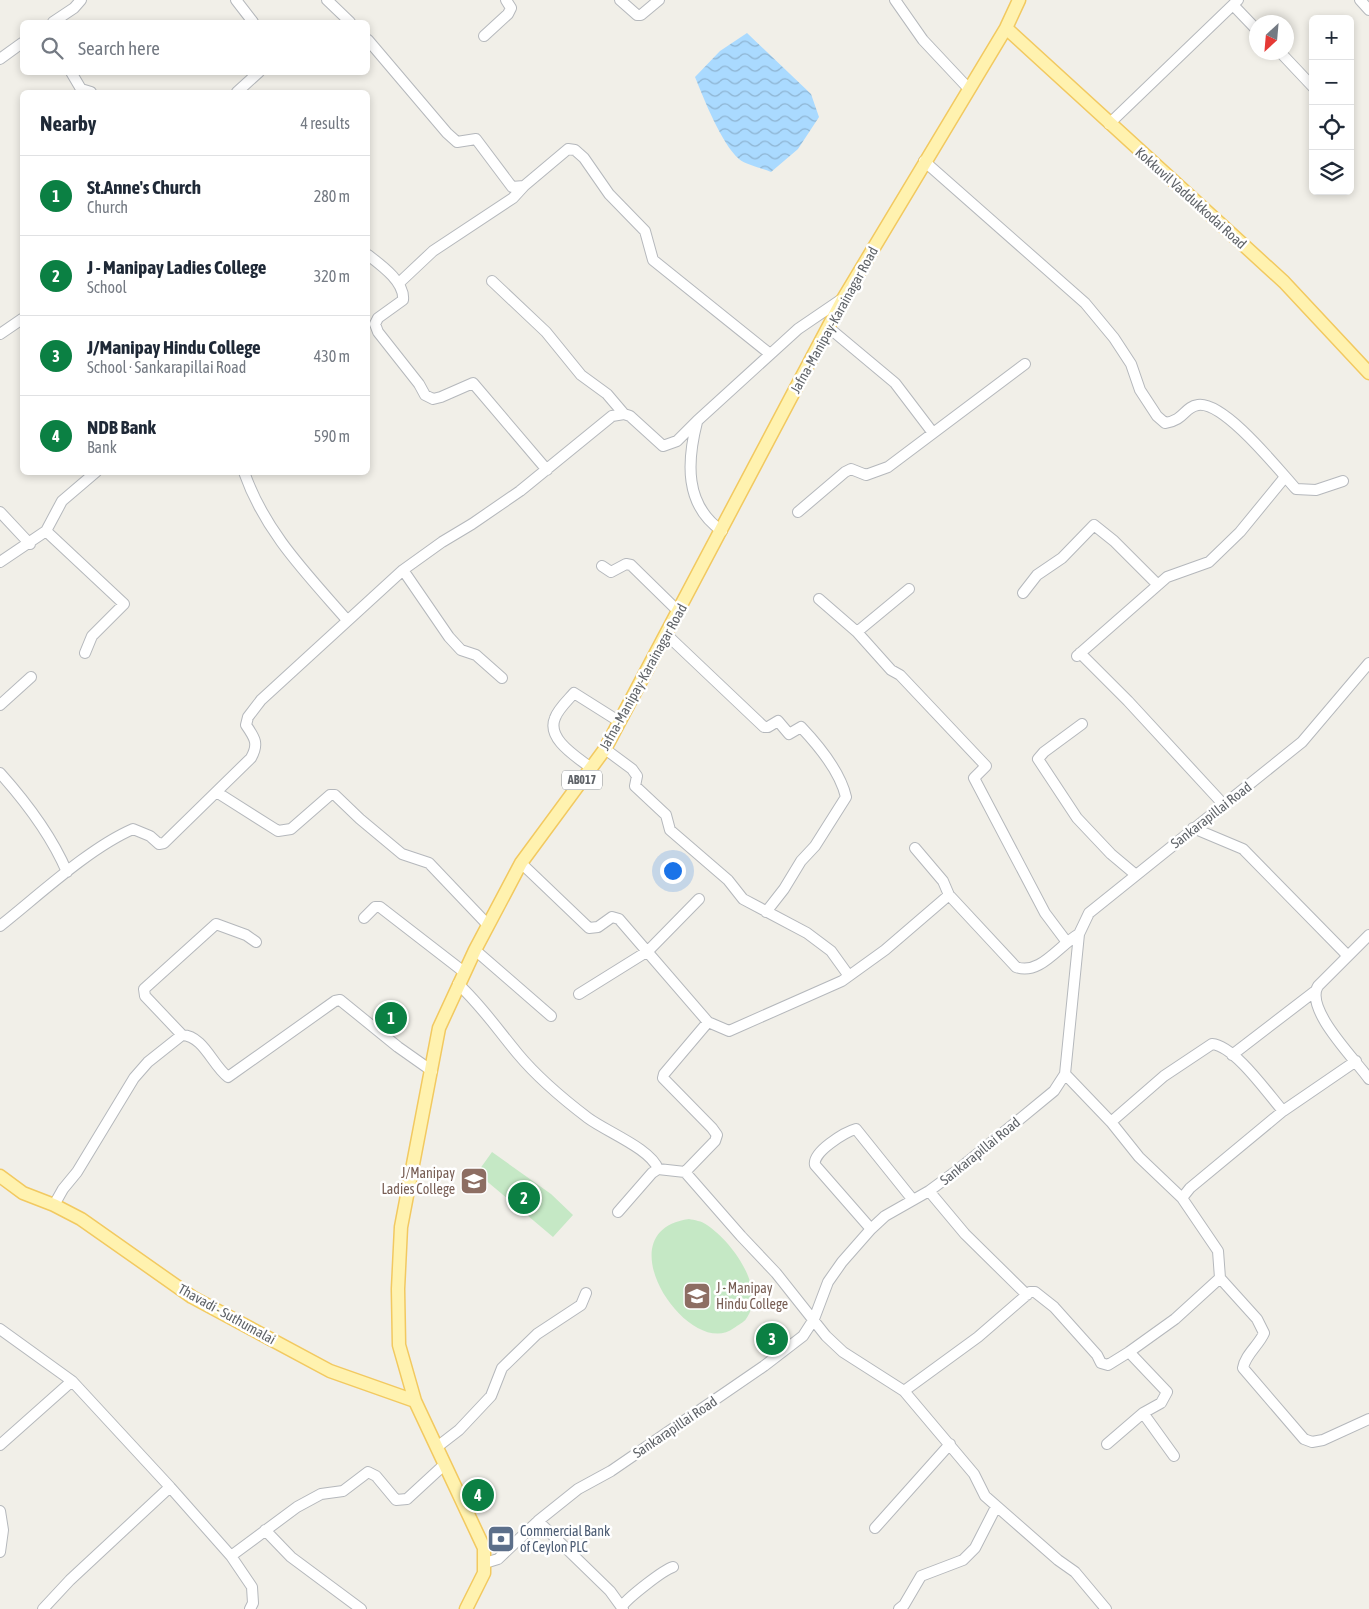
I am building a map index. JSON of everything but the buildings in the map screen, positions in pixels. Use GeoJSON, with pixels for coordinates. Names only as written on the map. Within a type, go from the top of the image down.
{"type":"FeatureCollection","features":[{"type":"Feature","properties":{"kind":"main road","name":"Jafna-Manipay-Karainagar Road"},"geometry":{"type":"LineString","coordinates":[[485,1563],[484,1548],[415,1401],[399,1345],[398,1289],[401,1236],[439,1028],[461,978],[521,863],[591,768],[620,722],[843,299],[924,161],[1006,28],[1019,0]]}},
{"type":"Feature","properties":{"kind":"main road","name":"Kokkuvil Vaddukkodai Road"},"geometry":{"type":"LineString","coordinates":[[1006,28],[1284,282],[1369,374]]}},
{"type":"Feature","properties":{"kind":"main road","name":"Thavadi - Suthumalai"},"geometry":{"type":"LineString","coordinates":[[0,1176],[23,1192],[81,1219],[192,1297],[330,1371],[415,1401]]}},
{"type":"Feature","properties":{"kind":"main road"},"geometry":{"type":"LineString","coordinates":[[466,1609],[484,1573],[485,1563]]}},
{"type":"Feature","properties":{"kind":"street"},"geometry":{"type":"LineString","coordinates":[[57,20],[74,8],[81,0]]}},
{"type":"Feature","properties":{"kind":"street"},"geometry":{"type":"LineString","coordinates":[[236,0],[251,20]]}},
{"type":"Feature","properties":{"kind":"street"},"geometry":{"type":"LineString","coordinates":[[327,0],[348,20]]}},
{"type":"Feature","properties":{"kind":"street"},"geometry":{"type":"LineString","coordinates":[[484,36],[508,14],[511,8],[506,0]]}},
{"type":"Feature","properties":{"kind":"street"},"geometry":{"type":"LineString","coordinates":[[620,0],[637,15],[641,15],[659,0]]}},
{"type":"Feature","properties":{"kind":"street"},"geometry":{"type":"LineString","coordinates":[[895,0],[923,40],[969,89]]}},
{"type":"Feature","properties":{"kind":"street"},"geometry":{"type":"LineString","coordinates":[[1360,0],[1369,10]]}},
{"type":"Feature","properties":{"kind":"street"},"geometry":{"type":"LineString","coordinates":[[1109,124],[1236,2],[1249,20]]}},
{"type":"Feature","properties":{"kind":"street"},"geometry":{"type":"LineString","coordinates":[[370,42],[447,133],[457,142],[476,139],[512,187],[524,186]]}},
{"type":"Feature","properties":{"kind":"street"},"geometry":{"type":"LineString","coordinates":[[0,59],[20,44]]}},
{"type":"Feature","properties":{"kind":"street"},"geometry":{"type":"LineString","coordinates":[[1288,60],[1309,83]]}},
{"type":"Feature","properties":{"kind":"street"},"geometry":{"type":"LineString","coordinates":[[73,75],[81,89],[84,90]]}},
{"type":"Feature","properties":{"kind":"street"},"geometry":{"type":"LineString","coordinates":[[239,90],[256,75]]}},
{"type":"Feature","properties":{"kind":"street"},"geometry":{"type":"LineString","coordinates":[[399,283],[433,251],[513,198],[524,186],[568,149],[575,150],[584,158],[609,194],[646,231],[652,260],[770,354]]}},
{"type":"Feature","properties":{"kind":"street"},"geometry":{"type":"LineString","coordinates":[[924,161],[1085,304],[1114,338],[1131,364],[1140,390],[1157,416],[1165,422],[1178,421],[1190,408],[1199,405],[1209,407],[1233,421],[1296,488],[1316,490],[1343,481]]}},
{"type":"Feature","properties":{"kind":"street"},"geometry":{"type":"LineString","coordinates":[[370,257],[399,283],[404,294],[403,300],[378,318],[375,324],[378,332],[419,384],[425,395],[433,399],[441,398],[473,383],[547,470]]}},
{"type":"Feature","properties":{"kind":"street"},"geometry":{"type":"LineString","coordinates":[[492,281],[546,332],[582,375],[607,394],[624,414]]}},
{"type":"Feature","properties":{"kind":"street"},"geometry":{"type":"LineString","coordinates":[[0,926],[67,872],[122,834],[133,829],[150,836],[159,844],[164,843],[218,793],[251,758],[257,748],[255,738],[246,725],[248,717],[261,700],[404,570],[442,542],[520,492],[612,416],[624,414],[630,416],[663,446],[677,441],[798,329],[843,299]]}},
{"type":"Feature","properties":{"kind":"street"},"geometry":{"type":"LineString","coordinates":[[0,334],[20,320]]}},
{"type":"Feature","properties":{"kind":"street"},"geometry":{"type":"LineString","coordinates":[[828,327],[895,383],[933,433]]}},
{"type":"Feature","properties":{"kind":"street"},"geometry":{"type":"LineString","coordinates":[[798,512],[851,469],[866,475],[888,467],[1025,364]]}},
{"type":"Feature","properties":{"kind":"street"},"geometry":{"type":"LineString","coordinates":[[697,421],[689,451],[689,477],[701,510],[710,523],[722,531]]}},
{"type":"Feature","properties":{"kind":"street"},"geometry":{"type":"LineString","coordinates":[[0,562],[46,532],[62,501],[92,475]]}},
{"type":"Feature","properties":{"kind":"street"},"geometry":{"type":"LineString","coordinates":[[245,475],[253,498],[270,528],[347,620]]}},
{"type":"Feature","properties":{"kind":"street"},"geometry":{"type":"LineString","coordinates":[[1224,805],[1128,701],[1078,655],[1167,577],[1209,562],[1240,532],[1285,477]]}},
{"type":"Feature","properties":{"kind":"street"},"geometry":{"type":"LineString","coordinates":[[0,512],[30,544]]}},
{"type":"Feature","properties":{"kind":"street"},"geometry":{"type":"LineString","coordinates":[[1023,593],[1037,575],[1062,558],[1094,526],[1114,541],[1158,585]]}},
{"type":"Feature","properties":{"kind":"street"},"geometry":{"type":"LineString","coordinates":[[46,532],[124,604],[92,636],[84,653]]}},
{"type":"Feature","properties":{"kind":"street"},"geometry":{"type":"LineString","coordinates":[[602,566],[611,572],[626,564],[631,565],[679,612]]}},
{"type":"Feature","properties":{"kind":"street"},"geometry":{"type":"LineString","coordinates":[[404,570],[448,636],[461,650],[476,654],[502,678]]}},
{"type":"Feature","properties":{"kind":"street"},"geometry":{"type":"LineString","coordinates":[[857,632],[909,589]]}},
{"type":"Feature","properties":{"kind":"street"},"geometry":{"type":"LineString","coordinates":[[819,599],[857,632],[986,766],[974,778],[1045,913],[1066,941]]}},
{"type":"Feature","properties":{"kind":"street"},"geometry":{"type":"LineString","coordinates":[[667,635],[764,727],[778,721],[789,734],[801,728],[816,742],[843,786],[846,797],[815,846],[801,860],[784,889],[766,912]]}},
{"type":"Feature","properties":{"kind":"street","name":"Sankarapillai Road"},"geometry":{"type":"LineString","coordinates":[[485,1563],[498,1559],[538,1521],[578,1489],[610,1471],[764,1366],[803,1336],[814,1319],[828,1282],[842,1262],[871,1228],[885,1216],[929,1191],[1054,1090],[1065,1074],[1079,934],[1089,913],[1302,742],[1369,663]]}},
{"type":"Feature","properties":{"kind":"street"},"geometry":{"type":"LineString","coordinates":[[0,706],[31,677]]}},
{"type":"Feature","properties":{"kind":"street"},"geometry":{"type":"LineString","coordinates":[[591,768],[573,754],[556,736],[552,728],[555,717],[574,693],[620,722]]}},
{"type":"Feature","properties":{"kind":"street"},"geometry":{"type":"LineString","coordinates":[[1082,724],[1044,752],[1038,760],[1077,818],[1111,854],[1136,875]]}},
{"type":"Feature","properties":{"kind":"street"},"geometry":{"type":"LineString","coordinates":[[604,749],[632,769],[637,776],[635,786],[666,814],[670,830],[728,880],[743,899],[808,933],[831,951],[849,976]]}},
{"type":"Feature","properties":{"kind":"street"},"geometry":{"type":"LineString","coordinates":[[0,773],[14,789],[59,853],[67,872]]}},
{"type":"Feature","properties":{"kind":"street"},"geometry":{"type":"LineString","coordinates":[[218,793],[278,831],[291,829],[330,795],[335,795],[402,854],[429,863],[488,925]]}},
{"type":"Feature","properties":{"kind":"street"},"geometry":{"type":"LineString","coordinates":[[1194,828],[1243,849],[1348,956]]}},
{"type":"Feature","properties":{"kind":"street"},"geometry":{"type":"LineString","coordinates":[[915,848],[943,881],[949,895],[1016,967],[1025,970],[1039,966],[1066,941],[1079,934]]}},
{"type":"Feature","properties":{"kind":"street"},"geometry":{"type":"LineString","coordinates":[[521,863],[589,928],[598,927],[612,917],[619,918],[708,1022],[729,1031],[849,976],[885,950],[949,895]]}},
{"type":"Feature","properties":{"kind":"street"},"geometry":{"type":"LineString","coordinates":[[578,994],[648,952],[698,899]]}},
{"type":"Feature","properties":{"kind":"street"},"geometry":{"type":"LineString","coordinates":[[364,918],[375,907],[380,907],[461,978],[474,999],[518,1054],[542,1079],[590,1119],[650,1156],[658,1169]]}},
{"type":"Feature","properties":{"kind":"street"},"geometry":{"type":"LineString","coordinates":[[182,1036],[145,996],[144,989],[216,924],[246,935],[256,942]]}},
{"type":"Feature","properties":{"kind":"street"},"geometry":{"type":"LineString","coordinates":[[1232,1055],[1276,1019],[1314,992],[1369,935]]}},
{"type":"Feature","properties":{"kind":"street"},"geometry":{"type":"LineString","coordinates":[[475,950],[551,1016]]}},
{"type":"Feature","properties":{"kind":"street"},"geometry":{"type":"LineString","coordinates":[[1314,992],[1314,1000],[1324,1020],[1369,1079]]}},
{"type":"Feature","properties":{"kind":"street"},"geometry":{"type":"LineString","coordinates":[[54,1205],[63,1189],[77,1172],[134,1078],[148,1062],[182,1036],[189,1036],[200,1044],[220,1071],[228,1077],[335,1001],[340,1000],[432,1072]]}},
{"type":"Feature","properties":{"kind":"street"},"geometry":{"type":"LineString","coordinates":[[685,1172],[715,1141],[717,1135],[702,1116],[663,1078],[664,1074],[708,1022]]}},
{"type":"Feature","properties":{"kind":"street"},"geometry":{"type":"LineString","coordinates":[[1111,1122],[1164,1076],[1212,1044],[1222,1046],[1232,1055],[1283,1111]]}},
{"type":"Feature","properties":{"kind":"street"},"geometry":{"type":"LineString","coordinates":[[1182,1198],[1190,1188],[1283,1111],[1356,1061]]}},
{"type":"Feature","properties":{"kind":"street"},"geometry":{"type":"LineString","coordinates":[[1065,1074],[1111,1122],[1139,1157],[1182,1198],[1218,1251],[1220,1278],[1257,1320],[1264,1333],[1243,1368],[1304,1439],[1312,1442],[1323,1440],[1369,1419]]}},
{"type":"Feature","properties":{"kind":"street"},"geometry":{"type":"LineString","coordinates":[[871,1228],[815,1165],[816,1156],[831,1143],[856,1129],[913,1200]]}},
{"type":"Feature","properties":{"kind":"street"},"geometry":{"type":"LineString","coordinates":[[658,1169],[685,1172],[776,1273],[843,1352],[904,1391],[974,1474],[986,1496],[996,1507],[1058,1560],[1075,1572],[1106,1609]]}},
{"type":"Feature","properties":{"kind":"street"},"geometry":{"type":"LineString","coordinates":[[618,1212],[658,1169]]}},
{"type":"Feature","properties":{"kind":"street"},"geometry":{"type":"LineString","coordinates":[[929,1191],[965,1234],[1027,1295]]}},
{"type":"Feature","properties":{"kind":"street"},"geometry":{"type":"LineString","coordinates":[[904,1391],[978,1337],[1027,1295],[1035,1292],[1054,1307],[1104,1365],[1114,1363],[1175,1319],[1220,1278]]}},
{"type":"Feature","properties":{"kind":"street"},"geometry":{"type":"LineString","coordinates":[[437,1447],[459,1430],[491,1396],[502,1368],[537,1334],[581,1305],[586,1293]]}},
{"type":"Feature","properties":{"kind":"street"},"geometry":{"type":"LineString","coordinates":[[0,1329],[72,1381],[170,1487],[231,1556],[252,1587],[250,1609]]}},
{"type":"Feature","properties":{"kind":"street"},"geometry":{"type":"LineString","coordinates":[[1107,1444],[1143,1413],[1161,1403],[1167,1392],[1129,1352]]}},
{"type":"Feature","properties":{"kind":"street"},"geometry":{"type":"LineString","coordinates":[[0,1445],[72,1381]]}},
{"type":"Feature","properties":{"kind":"street"},"geometry":{"type":"LineString","coordinates":[[1143,1413],[1174,1456]]}},
{"type":"Feature","properties":{"kind":"street"},"geometry":{"type":"LineString","coordinates":[[875,1528],[950,1444]]}},
{"type":"Feature","properties":{"kind":"street"},"geometry":{"type":"LineString","coordinates":[[231,1556],[297,1506],[321,1494],[343,1491],[368,1472],[376,1476],[396,1500],[407,1499],[445,1464]]}},
{"type":"Feature","properties":{"kind":"street"},"geometry":{"type":"LineString","coordinates":[[43,1609],[70,1580],[170,1487]]}},
{"type":"Feature","properties":{"kind":"street"},"geometry":{"type":"LineString","coordinates":[[899,1609],[921,1576],[963,1560],[975,1548],[996,1507]]}},
{"type":"Feature","properties":{"kind":"street"},"geometry":{"type":"LineString","coordinates":[[0,1511],[3,1530],[0,1552]]}},
{"type":"Feature","properties":{"kind":"street"},"geometry":{"type":"LineString","coordinates":[[538,1521],[610,1591],[623,1607],[630,1595],[646,1586],[668,1568],[673,1567]]}},
{"type":"Feature","properties":{"kind":"street"},"geometry":{"type":"LineString","coordinates":[[265,1530],[291,1557],[361,1609]]}},
{"type":"Feature","properties":{"kind":"green space"},"geometry":{"type":"Polygon","coordinates":[[[492,1152],[551,1194],[573,1215],[553,1237],[477,1173],[492,1152]]]}},
{"type":"Feature","properties":{"kind":"green space"},"geometry":{"type":"Polygon","coordinates":[[[689,1219],[705,1224],[726,1242],[736,1254],[750,1280],[753,1294],[752,1307],[745,1320],[734,1328],[716,1334],[696,1327],[677,1312],[662,1291],[653,1268],[653,1246],[664,1229],[689,1219]]]}},
{"type":"Feature","properties":{"kind":"water"},"geometry":{"type":"Polygon","coordinates":[[[747,33],[811,94],[819,117],[798,149],[771,172],[742,161],[732,152],[714,120],[695,77],[720,51],[747,33]]]}},
{"type":"Feature","properties":{"kind":"place","name":"St.Anne's Church"},"geometry":{"type":"Point","coordinates":[391,1018]}},
{"type":"Feature","properties":{"kind":"place","name":"J/Manipay Ladies College"},"geometry":{"type":"Point","coordinates":[474,1181]}},
{"type":"Feature","properties":{"kind":"place","name":"J - Manipay Ladies College"},"geometry":{"type":"Point","coordinates":[524,1198]}},
{"type":"Feature","properties":{"kind":"place","name":"J - Manipay Hindu College"},"geometry":{"type":"Point","coordinates":[697,1296]}},
{"type":"Feature","properties":{"kind":"place","name":"J/Manipay Hindu College"},"geometry":{"type":"Point","coordinates":[772,1339]}},
{"type":"Feature","properties":{"kind":"place","name":"NDB Bank"},"geometry":{"type":"Point","coordinates":[478,1495]}},
{"type":"Feature","properties":{"kind":"place","name":"Commercial Bank of Ceylon PLC"},"geometry":{"type":"Point","coordinates":[501,1539]}}]}
